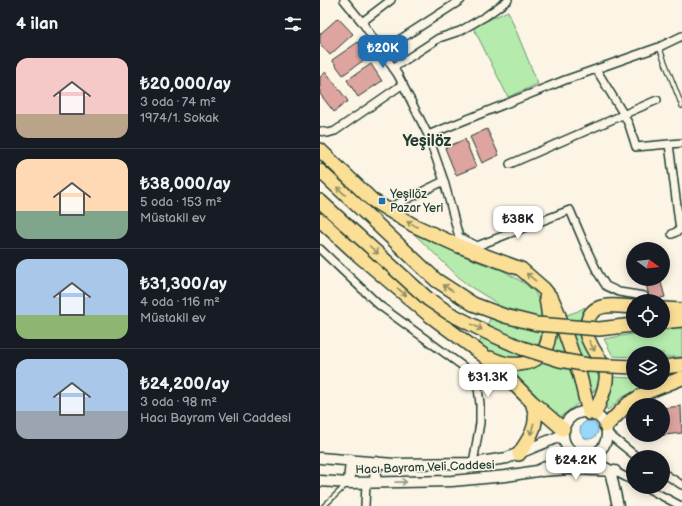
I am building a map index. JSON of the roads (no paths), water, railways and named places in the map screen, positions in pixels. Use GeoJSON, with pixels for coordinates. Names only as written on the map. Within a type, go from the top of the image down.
{"type":"FeatureCollection","features":[{"type":"Feature","properties":{"kind":"highway"},"geometry":{"type":"LineString","coordinates":[[320,150],[372,200],[413,225],[435,236],[521,269],[544,288],[552,299],[557,310],[592,414]]}},
{"type":"Feature","properties":{"kind":"highway"},"geometry":{"type":"LineString","coordinates":[[320,170],[436,280],[473,304],[505,316],[537,324],[599,329],[626,327]]}},
{"type":"Feature","properties":{"kind":"highway"},"geometry":{"type":"LineString","coordinates":[[320,201],[428,299],[449,313],[522,348],[560,360],[588,365],[626,367]]}},
{"type":"Feature","properties":{"kind":"highway"},"geometry":{"type":"LineString","coordinates":[[320,220],[357,254],[428,314],[483,355],[563,432]]}},
{"type":"Feature","properties":{"kind":"highway"},"geometry":{"type":"LineString","coordinates":[[483,355],[505,364],[516,365],[534,361],[545,352],[549,340],[549,314],[544,288]]}},
{"type":"Feature","properties":{"kind":"highway"},"geometry":{"type":"LineString","coordinates":[[592,414],[606,382],[606,372],[589,343],[585,330],[589,314],[595,308],[604,306],[626,307]]}},
{"type":"Feature","properties":{"kind":"highway"},"geometry":{"type":"LineString","coordinates":[[670,309],[682,310]]}},
{"type":"Feature","properties":{"kind":"highway"},"geometry":{"type":"LineString","coordinates":[[670,321],[682,320]]}},
{"type":"Feature","properties":{"kind":"highway"},"geometry":{"type":"LineString","coordinates":[[607,430],[628,404],[647,392],[682,378]]}},
{"type":"Feature","properties":{"kind":"highway"},"geometry":{"type":"LineString","coordinates":[[519,454],[530,435],[536,415],[532,402]]}},
{"type":"Feature","properties":{"kind":"main road"},"geometry":{"type":"LineString","coordinates":[[584,412],[592,414],[604,421],[607,430],[603,445],[598,451],[586,456],[577,455],[567,447],[563,432],[567,422],[572,416],[584,412]]}},
{"type":"Feature","properties":{"kind":"main road"},"geometry":{"type":"LineString","coordinates":[[320,458],[430,464],[473,463],[507,458],[519,454],[563,432]]}},
{"type":"Feature","properties":{"kind":"main road","name":"Hacı Bayram Veli Caddesi"},"geometry":{"type":"LineString","coordinates":[[320,481],[370,483],[452,481],[506,476],[537,471],[574,453]]}},
{"type":"Feature","properties":{"kind":"main road"},"geometry":{"type":"LineString","coordinates":[[349,483],[351,460]]}},
{"type":"Feature","properties":{"kind":"main road"},"geometry":{"type":"LineString","coordinates":[[370,483],[376,462]]}},
{"type":"Feature","properties":{"kind":"main road"},"geometry":{"type":"LineString","coordinates":[[537,471],[615,471]]}},
{"type":"Feature","properties":{"kind":"main road"},"geometry":{"type":"LineString","coordinates":[[615,471],[611,475],[618,506]]}},
{"type":"Feature","properties":{"kind":"street"},"geometry":{"type":"LineString","coordinates":[[344,0],[362,22],[403,84],[428,135],[444,180],[459,237],[477,246],[570,210],[586,250],[606,286],[619,292],[632,294]]}},
{"type":"Feature","properties":{"kind":"street"},"geometry":{"type":"LineString","coordinates":[[362,22],[390,0]]}},
{"type":"Feature","properties":{"kind":"street"},"geometry":{"type":"LineString","coordinates":[[382,51],[461,0]]}},
{"type":"Feature","properties":{"kind":"street"},"geometry":{"type":"LineString","coordinates":[[393,68],[439,38],[460,31],[486,16],[508,0]]}},
{"type":"Feature","properties":{"kind":"street"},"geometry":{"type":"LineString","coordinates":[[428,135],[565,80],[659,47],[682,36]]}},
{"type":"Feature","properties":{"kind":"street"},"geometry":{"type":"LineString","coordinates":[[596,69],[624,115],[636,147],[682,143]]}},
{"type":"Feature","properties":{"kind":"street"},"geometry":{"type":"LineString","coordinates":[[320,132],[328,133],[335,131],[403,84]]}},
{"type":"Feature","properties":{"kind":"street"},"geometry":{"type":"LineString","coordinates":[[510,164],[568,137],[657,100]]}},
{"type":"Feature","properties":{"kind":"street"},"geometry":{"type":"LineString","coordinates":[[669,144],[680,230],[672,234]]}},
{"type":"Feature","properties":{"kind":"street"},"geometry":{"type":"LineString","coordinates":[[387,209],[444,180]]}},
{"type":"Feature","properties":{"kind":"street"},"geometry":{"type":"LineString","coordinates":[[320,249],[379,305],[468,370],[478,388],[480,404],[480,423],[473,463]]}},
{"type":"Feature","properties":{"kind":"street"},"geometry":{"type":"LineString","coordinates":[[607,430],[628,450]]}},
{"type":"Feature","properties":{"kind":"street"},"geometry":{"type":"LineString","coordinates":[[586,456],[626,477]]}},
{"type":"Feature","properties":{"kind":"street"},"geometry":{"type":"LineString","coordinates":[[670,477],[682,485]]}},
{"type":"Feature","properties":{"kind":"street"},"geometry":{"type":"LineString","coordinates":[[365,506],[370,483]]}},
{"type":"Feature","properties":{"kind":"street"},"geometry":{"type":"LineString","coordinates":[[658,494],[681,506]]}},
{"type":"Feature","properties":{"kind":"lane"},"geometry":{"type":"LineString","coordinates":[[659,47],[682,106]]}},
{"type":"Feature","properties":{"kind":"lane"},"geometry":{"type":"LineString","coordinates":[[324,506],[349,483]]}},
{"type":"Feature","properties":{"kind":"water"},"geometry":{"type":"Polygon","coordinates":[[[585,421],[593,421],[598,426],[596,437],[593,439],[585,439],[580,434],[580,426],[585,421]]]}},
{"type":"Feature","properties":{"kind":"place","name":"Yeşilöz Pazar Yeri"},"geometry":{"type":"Point","coordinates":[382,201]}},
{"type":"Feature","properties":{"kind":"district","name":"Yeşilöz"},"geometry":{"type":"Point","coordinates":[427,140]}}]}
